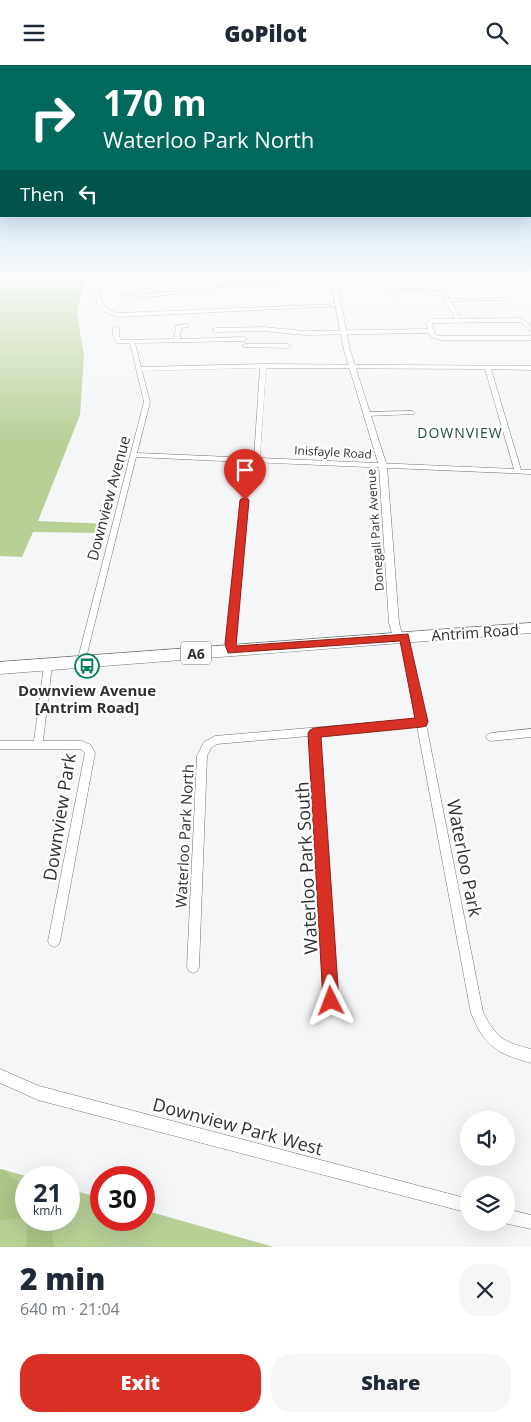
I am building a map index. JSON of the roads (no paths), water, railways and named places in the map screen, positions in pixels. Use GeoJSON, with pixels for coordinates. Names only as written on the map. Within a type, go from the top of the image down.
{"type":"FeatureCollection","features":[{"type":"Feature","properties":{"kind":"main road","name":"Antrim Road"},"geometry":{"type":"LineString","coordinates":[[0,668],[531,628]]}},
{"type":"Feature","properties":{"kind":"street"},"geometry":{"type":"LineString","coordinates":[[116,333],[119,342],[244,339]]}},
{"type":"Feature","properties":{"kind":"street"},"geometry":{"type":"LineString","coordinates":[[177,341],[178,333]]}},
{"type":"Feature","properties":{"kind":"street"},"geometry":{"type":"LineString","coordinates":[[228,333],[228,339]]}},
{"type":"Feature","properties":{"kind":"street"},"geometry":{"type":"LineString","coordinates":[[245,346],[288,347],[287,333]]}},
{"type":"Feature","properties":{"kind":"street","name":"Donegall Park Avenue"},"geometry":{"type":"LineString","coordinates":[[343,333],[383,466],[394,623],[401,637]]}},
{"type":"Feature","properties":{"kind":"street"},"geometry":{"type":"LineString","coordinates":[[432,333],[441,338],[531,338]]}},
{"type":"Feature","properties":{"kind":"street"},"geometry":{"type":"LineString","coordinates":[[258,341],[270,341],[270,346]]}},
{"type":"Feature","properties":{"kind":"street","name":"Downview Avenue"},"geometry":{"type":"LineString","coordinates":[[81,662],[147,402],[133,353],[132,342]]}},
{"type":"Feature","properties":{"kind":"street"},"geometry":{"type":"LineString","coordinates":[[232,651],[230,644],[263,366]]}},
{"type":"Feature","properties":{"kind":"street"},"geometry":{"type":"LineString","coordinates":[[139,369],[263,366],[531,368]]}},
{"type":"Feature","properties":{"kind":"street"},"geometry":{"type":"LineString","coordinates":[[487,367],[518,472]]}},
{"type":"Feature","properties":{"kind":"street"},"geometry":{"type":"LineString","coordinates":[[367,415],[412,413]]}},
{"type":"Feature","properties":{"kind":"street","name":"Inisfayle Road"},"geometry":{"type":"LineString","coordinates":[[134,455],[531,472]]}},
{"type":"Feature","properties":{"kind":"street","name":"Waterloo Park"},"geometry":{"type":"LineString","coordinates":[[401,637],[422,722],[477,1013],[488,1037],[504,1049],[531,1056]]}},
{"type":"Feature","properties":{"kind":"street","name":"Downview Park"},"geometry":{"type":"LineString","coordinates":[[38,745],[48,665]]}},
{"type":"Feature","properties":{"kind":"street","name":"Waterloo Park North"},"geometry":{"type":"LineString","coordinates":[[193,967],[202,756],[207,745],[215,741],[422,722]]}},
{"type":"Feature","properties":{"kind":"street","name":"Waterloo Park South"},"geometry":{"type":"LineString","coordinates":[[314,733],[331,1001]]}},
{"type":"Feature","properties":{"kind":"street"},"geometry":{"type":"LineString","coordinates":[[491,737],[508,740],[531,733]]}},
{"type":"Feature","properties":{"kind":"street","name":"Downview Park"},"geometry":{"type":"LineString","coordinates":[[0,745],[82,745],[88,748],[90,753],[54,941]]}},
{"type":"Feature","properties":{"kind":"street","name":"Downview Park West"},"geometry":{"type":"LineString","coordinates":[[0,1076],[38,1093],[460,1204]]}},
{"type":"Feature","properties":{"kind":"street"},"geometry":{"type":"LineString","coordinates":[[515,1218],[531,1222]]}},
{"type":"Feature","properties":{"kind":"place","name":"Downview Avenue [Antrim Road]"},"geometry":{"type":"Point","coordinates":[87,666]}},
{"type":"Feature","properties":{"kind":"district","name":"DOWNVIEW"},"geometry":{"type":"Point","coordinates":[460,432]}}]}
